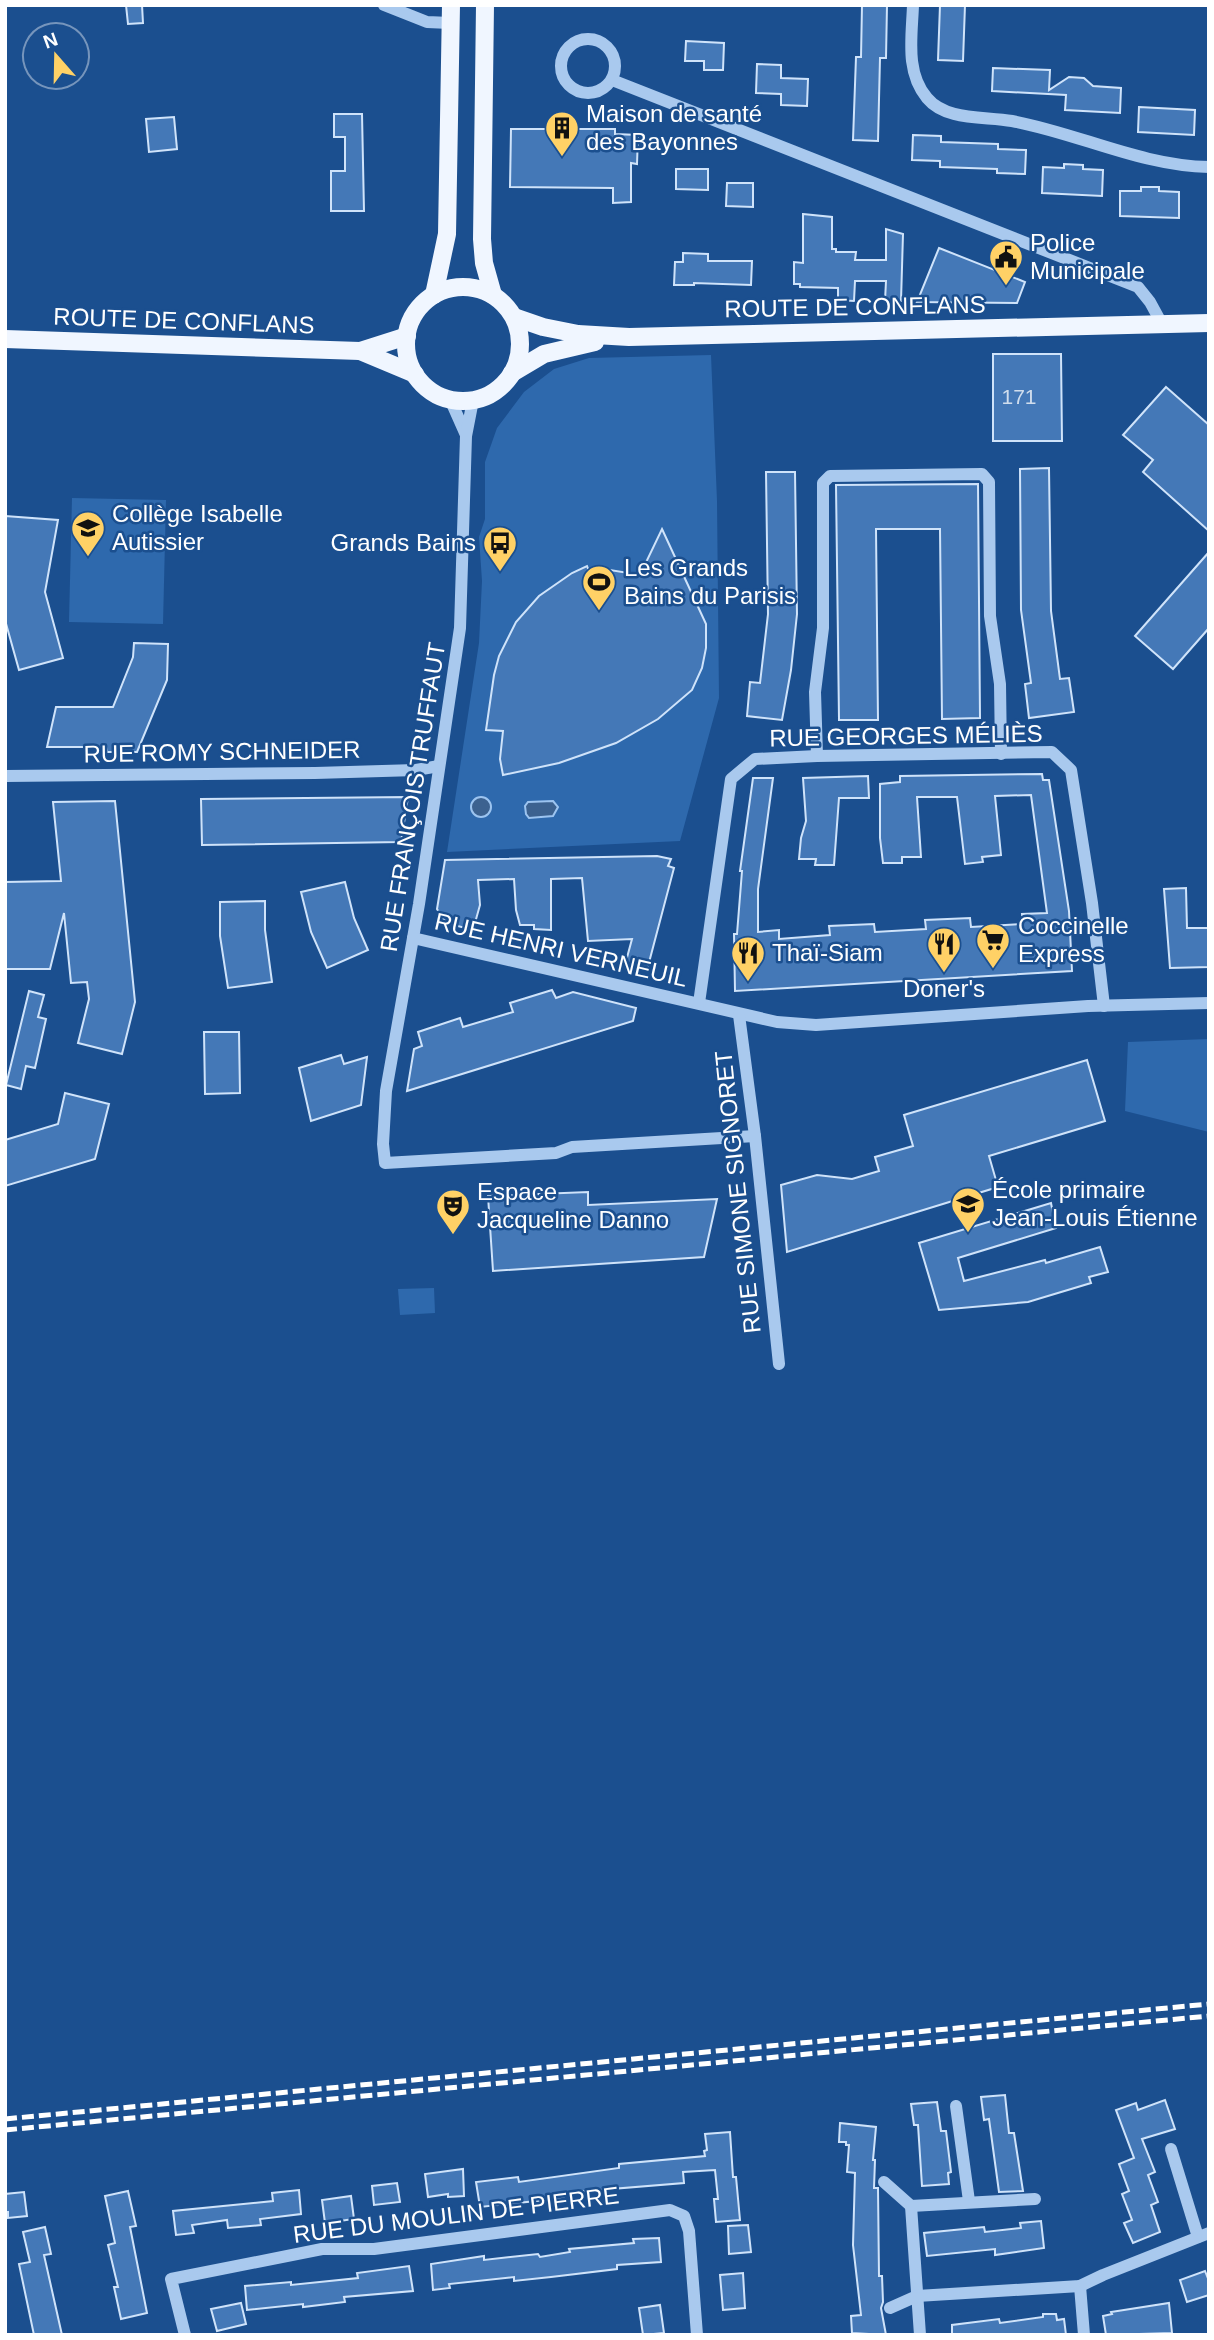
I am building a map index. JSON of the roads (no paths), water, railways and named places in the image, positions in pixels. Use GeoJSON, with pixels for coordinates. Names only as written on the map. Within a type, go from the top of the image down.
{"type":"FeatureCollection","features":[{"type":"Feature","properties":{"kind":"main road"},"geometry":{"type":"LineString","coordinates":[[485,5],[482,239],[484,263],[493,295]]}},
{"type":"Feature","properties":{"kind":"main road"},"geometry":{"type":"LineString","coordinates":[[434,295],[447,234],[450,14]]}},
{"type":"Feature","properties":{"kind":"main road"},"geometry":{"type":"LineString","coordinates":[[448,289],[479,289],[493,295],[505,304],[514,317],[520,336],[520,355],[512,373],[495,391],[473,400],[450,400],[425,386],[415,374],[407,349],[407,336],[416,313],[434,295],[448,289]]}},
{"type":"Feature","properties":{"kind":"main road","name":"ROUTE DE CONFLANS"},"geometry":{"type":"LineString","coordinates":[[514,317],[543,327],[578,334],[629,337],[1209,323]]}},
{"type":"Feature","properties":{"kind":"main road","name":"ROUTE DE CONFLANS"},"geometry":{"type":"LineString","coordinates":[[5,339],[360,351],[407,336]]}},
{"type":"Feature","properties":{"kind":"main road","name":"ROUTE DE CONFLANS"},"geometry":{"type":"LineString","coordinates":[[512,373],[544,354],[575,345],[629,337]]}},
{"type":"Feature","properties":{"kind":"main road","name":"ROUTE DE CONFLANS"},"geometry":{"type":"LineString","coordinates":[[360,351],[415,374]]}},
{"type":"Feature","properties":{"kind":"street"},"geometry":{"type":"LineString","coordinates":[[384,5],[427,22],[450,14]]}},
{"type":"Feature","properties":{"kind":"street"},"geometry":{"type":"LineString","coordinates":[[913,5],[911,61],[916,80],[927,98],[941,110],[1022,123],[1159,162],[1209,167]]}},
{"type":"Feature","properties":{"kind":"street"},"geometry":{"type":"LineString","coordinates":[[582,38],[600,41],[607,46],[615,62],[611,80],[598,92],[588,93],[571,88],[561,73],[562,55],[567,47],[582,38]]}},
{"type":"Feature","properties":{"kind":"street"},"geometry":{"type":"LineString","coordinates":[[611,80],[1138,286],[1162,324]]}},
{"type":"Feature","properties":{"kind":"street"},"geometry":{"type":"LineString","coordinates":[[450,400],[466,436]]}},
{"type":"Feature","properties":{"kind":"street"},"geometry":{"type":"LineString","coordinates":[[466,436],[473,400]]}},
{"type":"Feature","properties":{"kind":"street","name":"RUE FRANÇOIS TRUFFAUT"},"geometry":{"type":"LineString","coordinates":[[466,436],[460,628],[413,938],[386,1091],[383,1144],[385,1163],[556,1153],[572,1147],[755,1136]]}},
{"type":"Feature","properties":{"kind":"street"},"geometry":{"type":"LineString","coordinates":[[817,756],[815,692],[823,628],[823,483],[830,476],[982,474],[989,482],[990,616],[1000,684],[1001,754]]}},
{"type":"Feature","properties":{"kind":"street","name":"RUE GEORGES MÉLIÈS"},"geometry":{"type":"LineString","coordinates":[[699,1003],[731,779],[755,759],[1052,751],[1071,770],[1104,1006]]}},
{"type":"Feature","properties":{"kind":"street","name":"RUE ROMY SCHNEIDER"},"geometry":{"type":"LineString","coordinates":[[5,776],[189,772],[315,773],[416,770],[439,766]]}},
{"type":"Feature","properties":{"kind":"street","name":"RUE HENRI VERNEUIL"},"geometry":{"type":"LineString","coordinates":[[413,938],[777,1022],[816,1025],[1104,1006],[1209,1003]]}},
{"type":"Feature","properties":{"kind":"street","name":"RUE SIMONE SIGNORET"},"geometry":{"type":"LineString","coordinates":[[739,1015],[755,1136],[779,1364]]}},
{"type":"Feature","properties":{"kind":"street"},"geometry":{"type":"LineString","coordinates":[[956,2106],[969,2201]]}},
{"type":"Feature","properties":{"kind":"street"},"geometry":{"type":"LineString","coordinates":[[890,2308],[916,2296],[1080,2286],[1203,2235],[1171,2149]]}},
{"type":"Feature","properties":{"kind":"street"},"geometry":{"type":"LineString","coordinates":[[884,2182],[911,2206],[920,2335]]}},
{"type":"Feature","properties":{"kind":"street"},"geometry":{"type":"LineString","coordinates":[[911,2206],[1035,2199]]}},
{"type":"Feature","properties":{"kind":"street","name":"RUE DU MOULIN DE PIERRE"},"geometry":{"type":"LineString","coordinates":[[185,2335],[171,2279],[322,2249],[374,2249],[670,2210],[684,2216],[689,2231],[697,2335]]}},
{"type":"Feature","properties":{"kind":"street"},"geometry":{"type":"LineString","coordinates":[[1080,2286],[1084,2335]]}},
{"type":"Feature","properties":{"kind":"railway"},"geometry":{"type":"LineString","coordinates":[[5,2119],[1209,2004]]}},
{"type":"Feature","properties":{"kind":"railway"},"geometry":{"type":"LineString","coordinates":[[5,2130],[1209,2016]]}},
{"type":"Feature","properties":{"kind":"place","name":"Maison de santé des Bayonnes"},"geometry":{"type":"Point","coordinates":[562,158]}},
{"type":"Feature","properties":{"kind":"place","name":"Police Municipale"},"geometry":{"type":"Point","coordinates":[1006,287]}},
{"type":"Feature","properties":{"kind":"place","name":"Collège Isabelle Autissier"},"geometry":{"type":"Point","coordinates":[88,558]}},
{"type":"Feature","properties":{"kind":"place","name":"Grands Bains"},"geometry":{"type":"Point","coordinates":[500,573]}},
{"type":"Feature","properties":{"kind":"place","name":"Les Grands Bains du Parisis"},"geometry":{"type":"Point","coordinates":[599,612]}},
{"type":"Feature","properties":{"kind":"place","name":"Coccinelle Express"},"geometry":{"type":"Point","coordinates":[993,970]}},
{"type":"Feature","properties":{"kind":"place","name":"Doner's"},"geometry":{"type":"Point","coordinates":[944,974]}},
{"type":"Feature","properties":{"kind":"place","name":"Thaï-Siam"},"geometry":{"type":"Point","coordinates":[748,983]}},
{"type":"Feature","properties":{"kind":"place","name":"École primaire Jean-Louis Étienne"},"geometry":{"type":"Point","coordinates":[968,1234]}},
{"type":"Feature","properties":{"kind":"place","name":"Espace Jacqueline Danno"},"geometry":{"type":"Point","coordinates":[453,1236]}}]}
